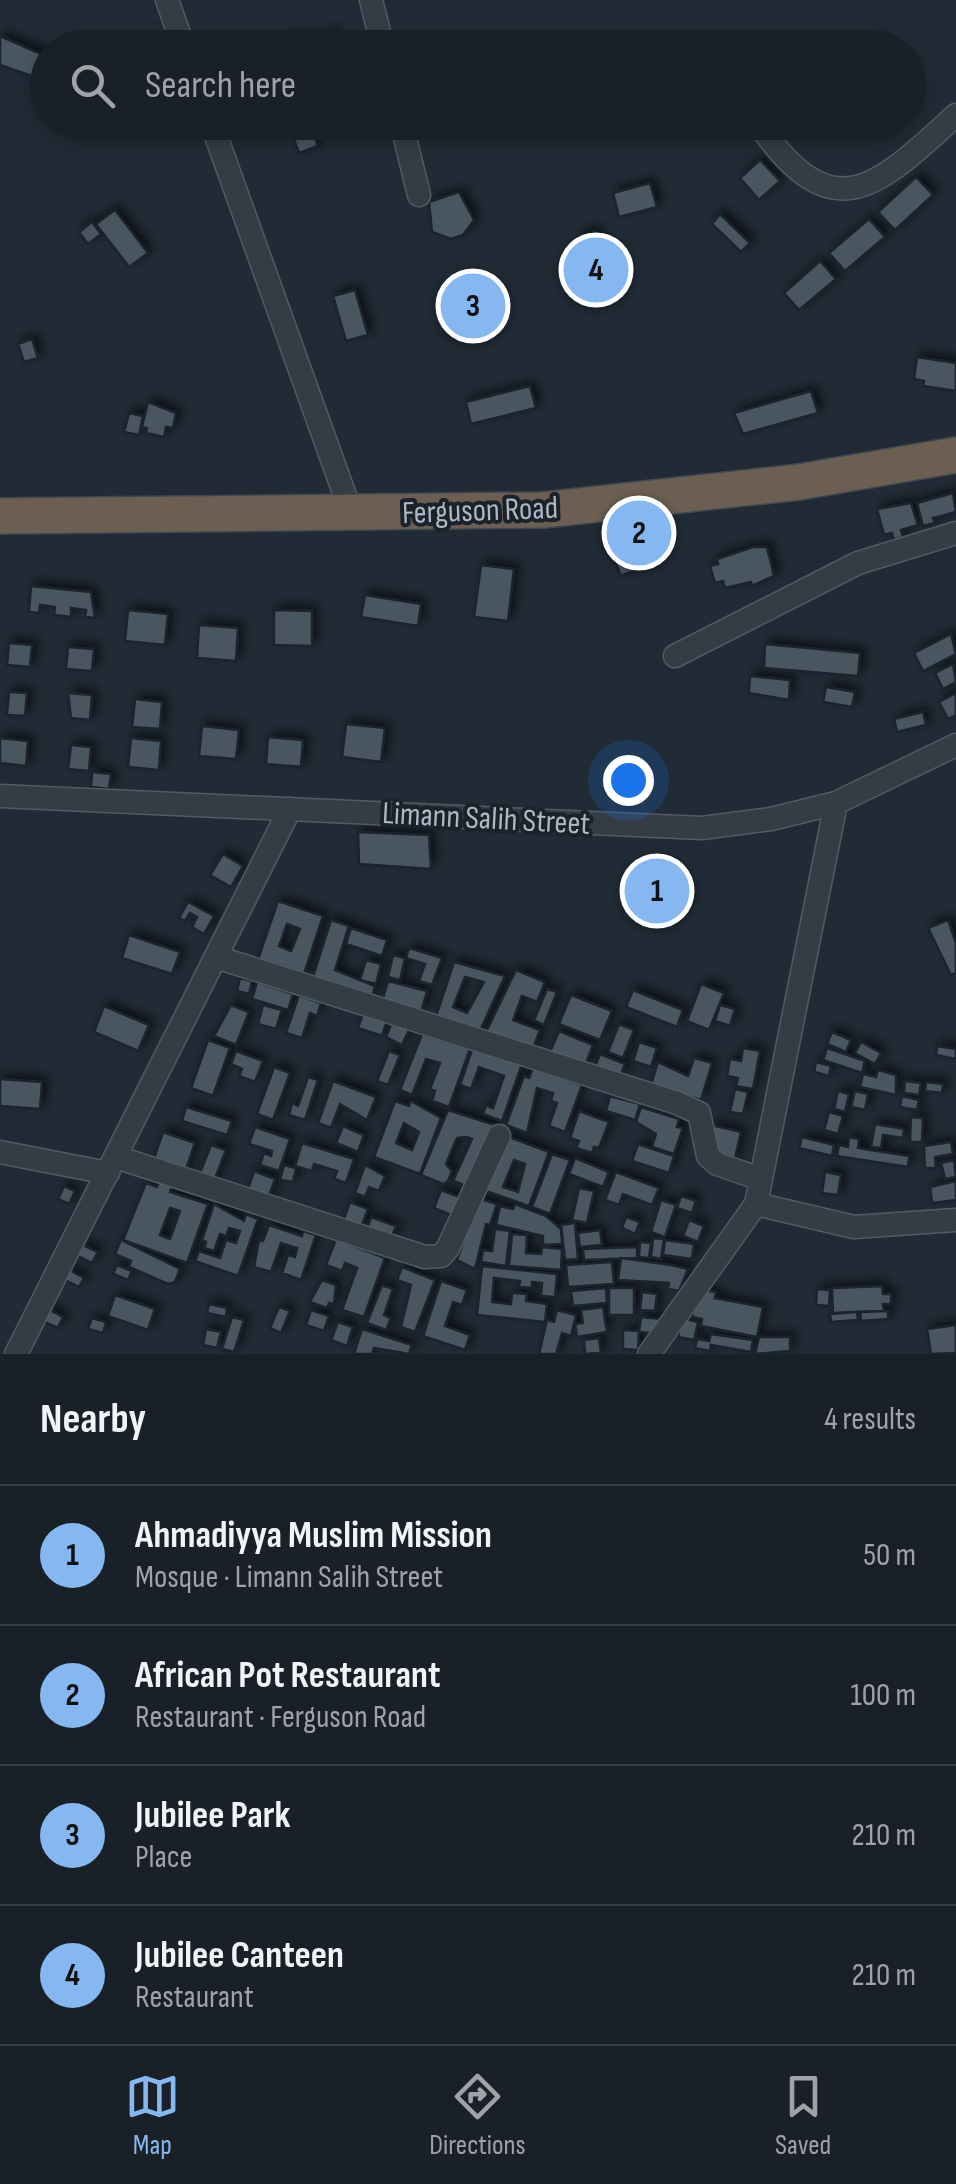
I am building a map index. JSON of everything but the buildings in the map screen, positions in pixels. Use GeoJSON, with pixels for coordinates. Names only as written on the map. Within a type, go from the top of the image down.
{"type":"FeatureCollection","features":[{"type":"Feature","properties":{"kind":"highway","name":"Ferguson Road"},"geometry":{"type":"LineString","coordinates":[[0,516],[544,510],[799,482],[956,455]]}},
{"type":"Feature","properties":{"kind":"street"},"geometry":{"type":"LineString","coordinates":[[167,0],[178,30]]}},
{"type":"Feature","properties":{"kind":"street"},"geometry":{"type":"LineString","coordinates":[[372,0],[379,30]]}},
{"type":"Feature","properties":{"kind":"street"},"geometry":{"type":"LineString","coordinates":[[768,140],[782,160],[834,189],[854,191],[889,176],[956,115]]}},
{"type":"Feature","properties":{"kind":"street"},"geometry":{"type":"LineString","coordinates":[[217,140],[352,515]]}},
{"type":"Feature","properties":{"kind":"street"},"geometry":{"type":"LineString","coordinates":[[406,140],[419,195]]}},
{"type":"Feature","properties":{"kind":"street"},"geometry":{"type":"LineString","coordinates":[[675,656],[858,563],[956,534]]}},
{"type":"Feature","properties":{"kind":"street","name":"Limann Salih Street"},"geometry":{"type":"LineString","coordinates":[[0,796],[702,828],[771,819],[836,804],[956,745]]}},
{"type":"Feature","properties":{"kind":"street"},"geometry":{"type":"LineString","coordinates":[[650,1354],[756,1204],[836,804]]}},
{"type":"Feature","properties":{"kind":"street"},"geometry":{"type":"LineString","coordinates":[[16,1354],[290,809]]}},
{"type":"Feature","properties":{"kind":"street"},"geometry":{"type":"LineString","coordinates":[[216,957],[677,1103],[699,1114],[708,1156],[718,1164],[761,1179]]}},
{"type":"Feature","properties":{"kind":"street"},"geometry":{"type":"LineString","coordinates":[[0,1152],[112,1165],[426,1257],[441,1256],[448,1248],[499,1136]]}},
{"type":"Feature","properties":{"kind":"street"},"geometry":{"type":"LineString","coordinates":[[756,1204],[854,1227],[956,1220]]}},
{"type":"Feature","properties":{"kind":"place","name":"Jubilee Canteen"},"geometry":{"type":"Point","coordinates":[596,270]}},
{"type":"Feature","properties":{"kind":"place","name":"Jubilee Park"},"geometry":{"type":"Point","coordinates":[473,306]}},
{"type":"Feature","properties":{"kind":"place","name":"African Pot Restaurant"},"geometry":{"type":"Point","coordinates":[639,533]}},
{"type":"Feature","properties":{"kind":"place","name":"Ahmadiyya Muslim Mission"},"geometry":{"type":"Point","coordinates":[657,891]}}]}
